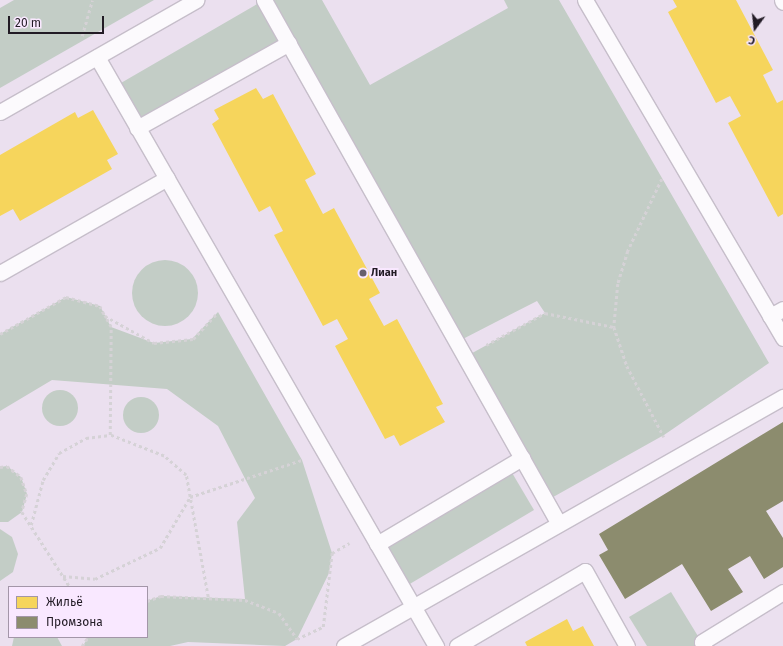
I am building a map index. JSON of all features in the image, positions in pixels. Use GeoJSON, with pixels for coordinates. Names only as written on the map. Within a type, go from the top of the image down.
{"type":"FeatureCollection","features":[{"type":"Feature","properties":{"kind":"lane"},"geometry":{"type":"LineString","coordinates":[[0,112],[196,0]]}},
{"type":"Feature","properties":{"kind":"lane"},"geometry":{"type":"LineString","coordinates":[[264,0],[559,524]]}},
{"type":"Feature","properties":{"kind":"lane"},"geometry":{"type":"LineString","coordinates":[[585,0],[783,338]]}},
{"type":"Feature","properties":{"kind":"lane"},"geometry":{"type":"LineString","coordinates":[[138,128],[289,43]]}},
{"type":"Feature","properties":{"kind":"lane"},"geometry":{"type":"LineString","coordinates":[[96,57],[436,646]]}},
{"type":"Feature","properties":{"kind":"lane"},"geometry":{"type":"LineString","coordinates":[[0,273],[167,178]]}},
{"type":"Feature","properties":{"kind":"lane"},"geometry":{"type":"LineString","coordinates":[[770,316],[783,309]]}},
{"type":"Feature","properties":{"kind":"lane"},"geometry":{"type":"LineString","coordinates":[[344,646],[783,397]]}},
{"type":"Feature","properties":{"kind":"lane"},"geometry":{"type":"LineString","coordinates":[[374,538],[522,458]]}},
{"type":"Feature","properties":{"kind":"lane"},"geometry":{"type":"LineString","coordinates":[[457,646],[585,571],[627,646]]}},
{"type":"Feature","properties":{"kind":"lane"},"geometry":{"type":"LineString","coordinates":[[704,646],[702,642],[783,592]]}},
{"type":"Feature","properties":{"kind":"path"},"geometry":{"type":"LineString","coordinates":[[674,153],[628,251],[618,284],[614,327],[627,366],[676,458]]}},
{"type":"Feature","properties":{"kind":"path"},"geometry":{"type":"LineString","coordinates":[[105,316],[154,343],[192,339],[218,312],[224,278]]}},
{"type":"Feature","properties":{"kind":"path"},"geometry":{"type":"LineString","coordinates":[[0,334],[66,297],[100,306],[111,327],[110,435]]}},
{"type":"Feature","properties":{"kind":"path"},"geometry":{"type":"LineString","coordinates":[[465,357],[545,313],[614,327]]}},
{"type":"Feature","properties":{"kind":"path"},"geometry":{"type":"LineString","coordinates":[[31,525],[42,480],[59,453],[86,438],[110,435],[164,456],[186,475],[208,597]]}},
{"type":"Feature","properties":{"kind":"path"},"geometry":{"type":"LineString","coordinates":[[63,576],[95,579],[160,548],[190,497],[325,453]]}},
{"type":"Feature","properties":{"kind":"path"},"geometry":{"type":"LineString","coordinates":[[0,467],[7,466],[21,477],[27,494],[22,512],[69,586]]}},
{"type":"Feature","properties":{"kind":"path"},"geometry":{"type":"LineString","coordinates":[[148,601],[161,596],[208,597],[245,600],[279,613],[297,639],[323,627],[332,553],[374,538]]}},
{"type":"Feature","properties":{"kind":"shaded area"},"geometry":{"type":"Polygon","coordinates":[[[14,0],[154,0],[0,88],[0,8],[14,0]]]}},
{"type":"Feature","properties":{"kind":"shaded area"},"geometry":{"type":"Polygon","coordinates":[[[264,0],[322,0],[370,85],[508,8],[504,0],[559,0],[769,363],[664,435],[546,501],[465,357],[545,313],[537,301],[457,342],[289,44],[137,128],[114,87],[264,0]]]}},
{"type":"Feature","properties":{"kind":"shaded area"},"geometry":{"type":"Polygon","coordinates":[[[165,260],[178,263],[188,270],[195,280],[198,293],[195,306],[188,316],[178,323],[165,326],[152,323],[142,316],[135,306],[132,293],[135,280],[142,270],[152,263],[165,260]]]}},
{"type":"Feature","properties":{"kind":"shaded area"},"geometry":{"type":"Polygon","coordinates":[[[66,297],[100,306],[111,327],[154,343],[192,339],[218,312],[302,460],[332,553],[329,573],[297,639],[285,646],[188,642],[170,646],[83,646],[87,638],[148,638],[148,601],[161,596],[245,599],[237,522],[255,498],[218,426],[167,389],[52,380],[0,411],[0,334],[66,297]]]}},
{"type":"Feature","properties":{"kind":"shaded area"},"geometry":{"type":"Polygon","coordinates":[[[64,390],[73,395],[77,401],[77,415],[73,421],[64,426],[56,426],[47,421],[43,415],[42,404],[47,395],[53,391],[64,390]]]}},
{"type":"Feature","properties":{"kind":"shaded area"},"geometry":{"type":"Polygon","coordinates":[[[145,397],[154,402],[158,408],[158,422],[154,428],[145,433],[137,433],[128,428],[124,422],[123,411],[128,402],[134,398],[145,397]]]}},
{"type":"Feature","properties":{"kind":"shaded area"},"geometry":{"type":"Polygon","coordinates":[[[7,466],[21,477],[27,494],[22,512],[8,522],[0,522],[0,467],[7,466]]]}},
{"type":"Feature","properties":{"kind":"shaded area"},"geometry":{"type":"Polygon","coordinates":[[[508,466],[534,510],[403,588],[377,544],[508,466]]]}},
{"type":"Feature","properties":{"kind":"shaded area"},"geometry":{"type":"Polygon","coordinates":[[[0,529],[12,537],[18,554],[13,572],[0,581],[0,529]]]}},
{"type":"Feature","properties":{"kind":"shaded area"},"geometry":{"type":"Polygon","coordinates":[[[671,592],[704,646],[647,646],[629,617],[671,592]]]}},
{"type":"Feature","properties":{"kind":"shaded area"},"geometry":{"type":"Polygon","coordinates":[[[14,638],[58,638],[62,646],[12,646],[14,638]]]}},
{"type":"Feature","properties":{"kind":"building: Жильё"},"geometry":{"type":"Polygon","coordinates":[[[673,0],[736,0],[773,70],[763,75],[777,103],[783,100],[783,214],[778,217],[728,123],[741,116],[730,96],[716,103],[668,12],[677,7],[673,0]]]}},
{"type":"Feature","properties":{"kind":"building: Жильё"},"geometry":{"type":"Polygon","coordinates":[[[256,88],[263,99],[273,94],[316,174],[305,180],[323,214],[334,208],[380,293],[369,299],[384,326],[397,319],[443,404],[436,407],[445,422],[400,446],[394,435],[385,439],[335,346],[348,339],[337,319],[323,326],[274,235],[283,231],[270,206],[259,212],[212,124],[219,119],[214,110],[256,88]]]}},
{"type":"Feature","properties":{"kind":"building: Жильё"},"geometry":{"type":"Polygon","coordinates":[[[93,110],[118,154],[107,160],[112,169],[20,221],[13,209],[0,216],[0,155],[75,112],[78,118],[93,110]]]}},
{"type":"Feature","properties":{"kind":"building: Жильё"},"geometry":{"type":"Polygon","coordinates":[[[567,619],[573,631],[583,626],[594,646],[527,646],[525,642],[567,619]]]}},
{"type":"Feature","properties":{"kind":"building: Промзона"},"geometry":{"type":"Polygon","coordinates":[[[783,422],[783,501],[766,511],[783,538],[783,567],[764,579],[750,556],[728,569],[743,592],[711,611],[682,564],[625,599],[599,555],[608,550],[599,534],[783,422]]]}},
{"type":"Feature","properties":{"kind":"place","name":"Лиан"},"geometry":{"type":"Point","coordinates":[363,273]}}]}
